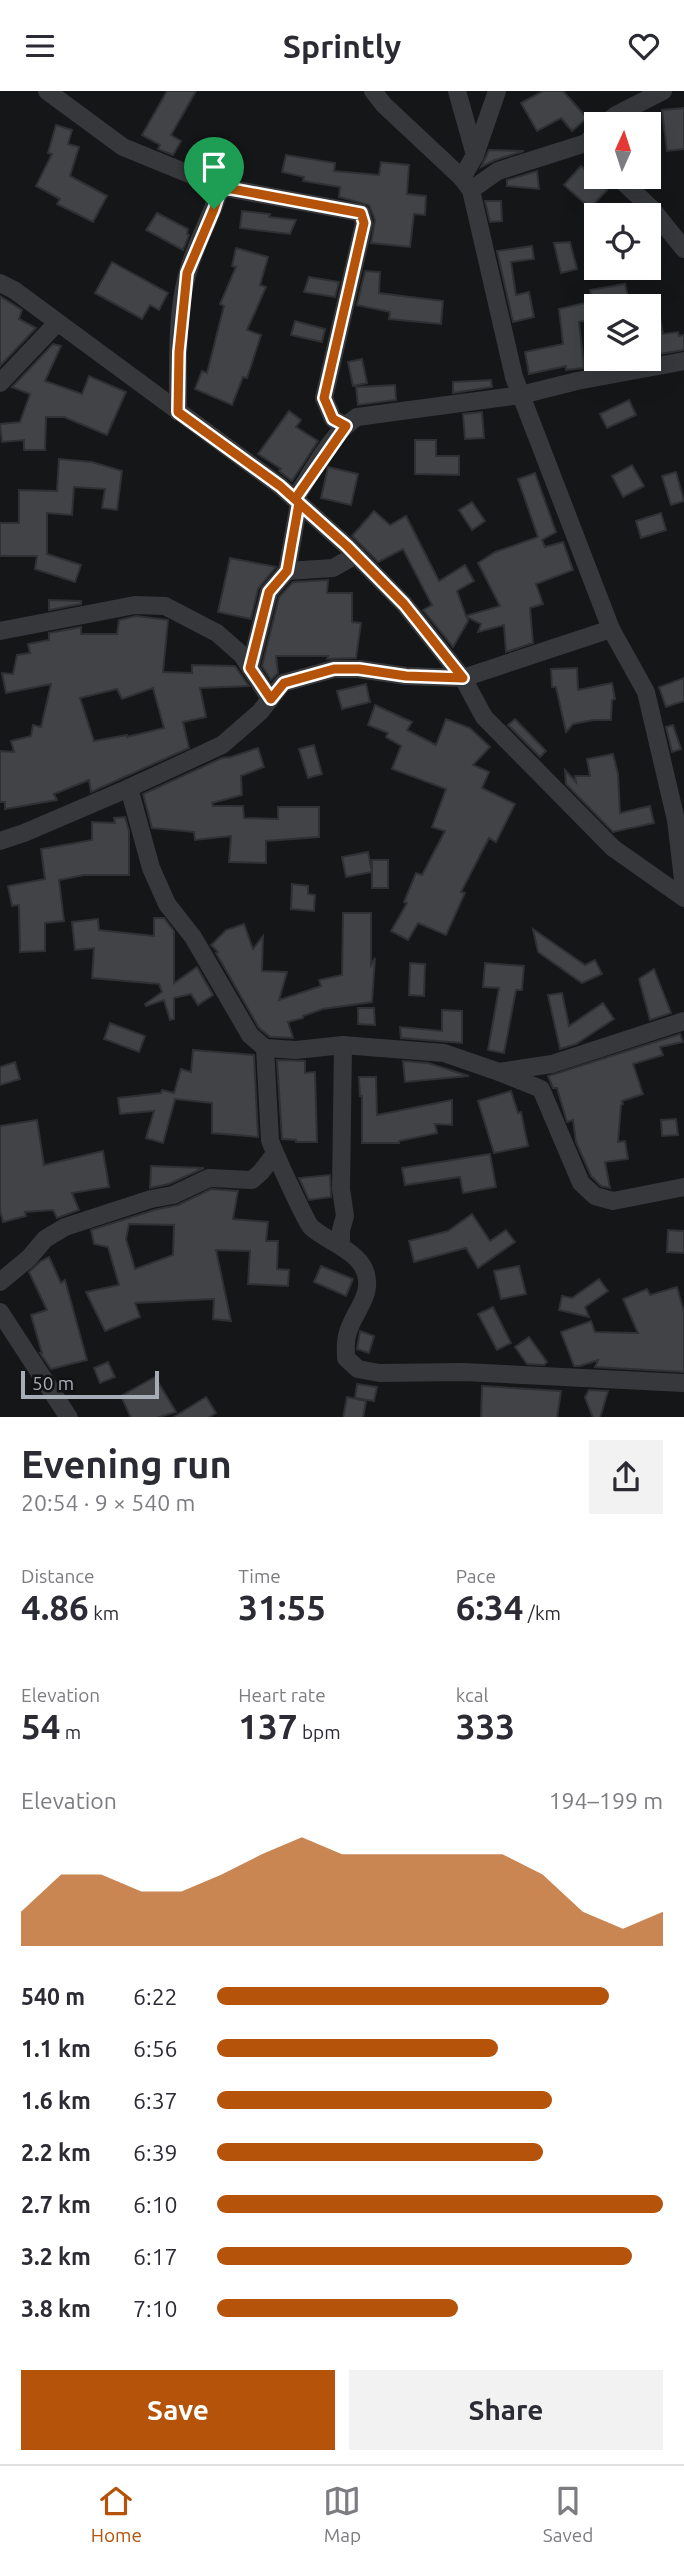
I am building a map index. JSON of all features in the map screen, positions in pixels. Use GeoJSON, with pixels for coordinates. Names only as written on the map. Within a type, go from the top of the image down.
{"type":"FeatureCollection","features":[{"type":"Feature","properties":{"kind":"street"},"geometry":{"type":"LineString","coordinates":[[47,91],[123,147],[221,187],[361,213],[364,223],[324,398],[333,419],[346,426]]}},
{"type":"Feature","properties":{"kind":"street"},"geometry":{"type":"LineString","coordinates":[[373,91],[384,105],[466,184]]}},
{"type":"Feature","properties":{"kind":"street"},"geometry":{"type":"LineString","coordinates":[[457,91],[475,155]]}},
{"type":"Feature","properties":{"kind":"street"},"geometry":{"type":"LineString","coordinates":[[497,91],[466,184],[514,377],[611,629],[646,692],[676,783],[676,820],[684,888]]}},
{"type":"Feature","properties":{"kind":"street"},"geometry":{"type":"LineString","coordinates":[[622,112],[663,91]]}},
{"type":"Feature","properties":{"kind":"street"},"geometry":{"type":"LineString","coordinates":[[466,184],[498,171],[584,146]]}},
{"type":"Feature","properties":{"kind":"street"},"geometry":{"type":"LineString","coordinates":[[178,412],[179,352],[187,273],[221,187]]}},
{"type":"Feature","properties":{"kind":"street"},"geometry":{"type":"LineString","coordinates":[[631,189],[651,208],[684,249]]}},
{"type":"Feature","properties":{"kind":"street"},"geometry":{"type":"LineString","coordinates":[[0,283],[14,290],[297,501],[404,604],[463,678],[484,717],[613,848],[684,898]]}},
{"type":"Feature","properties":{"kind":"street"},"geometry":{"type":"LineString","coordinates":[[0,383],[57,323]]}},
{"type":"Feature","properties":{"kind":"street"},"geometry":{"type":"LineString","coordinates":[[250,668],[269,592],[287,571],[297,501],[346,426],[357,417],[522,395],[577,381],[684,361]]}},
{"type":"Feature","properties":{"kind":"street"},"geometry":{"type":"LineString","coordinates":[[287,571],[333,568],[356,555]]}},
{"type":"Feature","properties":{"kind":"street"},"geometry":{"type":"LineString","coordinates":[[0,631],[135,605],[165,606],[217,633],[242,655],[271,699]]}},
{"type":"Feature","properties":{"kind":"street"},"geometry":{"type":"LineString","coordinates":[[0,841],[129,788],[222,745],[260,712],[284,683],[334,669],[463,678],[611,629]]}},
{"type":"Feature","properties":{"kind":"street"},"geometry":{"type":"LineString","coordinates":[[129,788],[151,868],[167,904],[193,937],[250,1035],[265,1048],[296,1050],[343,1045],[444,1053],[541,1089],[581,1183],[595,1196],[613,1201],[684,1187]]}},
{"type":"Feature","properties":{"kind":"street"},"geometry":{"type":"LineString","coordinates":[[499,1072],[552,1064],[684,1021]]}},
{"type":"Feature","properties":{"kind":"street"},"geometry":{"type":"LineString","coordinates":[[341,1245],[345,1216],[341,1189],[343,1045]]}},
{"type":"Feature","properties":{"kind":"street"},"geometry":{"type":"LineString","coordinates":[[265,1048],[270,1140],[274,1155],[309,1226],[341,1245],[361,1265],[368,1279],[347,1335],[346,1357],[359,1369],[379,1373],[463,1372],[684,1383]]}},
{"type":"Feature","properties":{"kind":"street"},"geometry":{"type":"LineString","coordinates":[[0,1282],[29,1258],[45,1239],[65,1227],[151,1199],[173,1195],[209,1178],[252,1180],[274,1155]]}},
{"type":"Feature","properties":{"kind":"street"},"geometry":{"type":"LineString","coordinates":[[0,1312],[69,1417]]}},
{"type":"Feature","properties":{"kind":"building"},"geometry":{"type":"Polygon","coordinates":[[[167,91],[196,91],[171,135],[181,141],[173,155],[158,149],[160,145],[142,135],[167,91]]]}},
{"type":"Feature","properties":{"kind":"building"},"geometry":{"type":"Polygon","coordinates":[[[543,91],[563,91],[584,115],[584,121],[572,131],[561,118],[537,131],[521,103],[543,91]]]}},
{"type":"Feature","properties":{"kind":"building"},"geometry":{"type":"Polygon","coordinates":[[[684,108],[684,149],[667,151],[662,110],[684,108]]]}},
{"type":"Feature","properties":{"kind":"building"},"geometry":{"type":"Polygon","coordinates":[[[56,125],[72,130],[68,144],[79,147],[70,176],[107,196],[93,222],[57,204],[60,199],[36,186],[52,154],[48,153],[56,125]]]}},
{"type":"Feature","properties":{"kind":"building"},"geometry":{"type":"Polygon","coordinates":[[[489,150],[524,151],[481,167],[489,150]]]}},
{"type":"Feature","properties":{"kind":"building"},"geometry":{"type":"Polygon","coordinates":[[[286,155],[335,163],[334,171],[379,175],[381,162],[409,165],[407,194],[426,196],[425,215],[414,214],[410,247],[371,243],[375,220],[369,205],[339,197],[340,187],[303,181],[304,177],[282,172],[286,155]]]}},
{"type":"Feature","properties":{"kind":"building"},"geometry":{"type":"Polygon","coordinates":[[[581,166],[584,169],[584,189],[607,190],[595,203],[584,203],[564,185],[581,166]]]}},
{"type":"Feature","properties":{"kind":"building"},"geometry":{"type":"Polygon","coordinates":[[[537,171],[539,189],[507,186],[507,180],[537,171]]]}},
{"type":"Feature","properties":{"kind":"building"},"geometry":{"type":"Polygon","coordinates":[[[485,201],[501,201],[502,221],[490,222],[485,201]]]}},
{"type":"Feature","properties":{"kind":"building"},"geometry":{"type":"Polygon","coordinates":[[[242,211],[296,220],[290,234],[240,228],[242,211]]]}},
{"type":"Feature","properties":{"kind":"building"},"geometry":{"type":"Polygon","coordinates":[[[157,213],[188,229],[189,235],[183,250],[146,230],[157,213]]]}},
{"type":"Feature","properties":{"kind":"building"},"geometry":{"type":"Polygon","coordinates":[[[570,242],[577,269],[561,273],[554,243],[570,242]]]}},
{"type":"Feature","properties":{"kind":"building"},"geometry":{"type":"Polygon","coordinates":[[[532,246],[534,259],[511,262],[516,295],[529,292],[534,317],[513,322],[497,251],[532,246]]]}},
{"type":"Feature","properties":{"kind":"building"},"geometry":{"type":"Polygon","coordinates":[[[236,248],[268,257],[260,285],[266,287],[247,330],[261,335],[247,378],[243,377],[232,405],[195,389],[202,371],[207,373],[224,306],[220,304],[236,267],[232,266],[236,248]]]}},
{"type":"Feature","properties":{"kind":"building"},"geometry":{"type":"Polygon","coordinates":[[[112,262],[168,293],[159,310],[150,305],[142,319],[95,293],[112,262]]]}},
{"type":"Feature","properties":{"kind":"building"},"geometry":{"type":"Polygon","coordinates":[[[365,271],[380,272],[379,293],[443,301],[441,324],[389,319],[390,312],[357,305],[365,271]]]}},
{"type":"Feature","properties":{"kind":"building"},"geometry":{"type":"Polygon","coordinates":[[[309,277],[339,282],[335,297],[304,292],[309,277]]]}},
{"type":"Feature","properties":{"kind":"building"},"geometry":{"type":"Polygon","coordinates":[[[625,284],[627,294],[591,294],[590,290],[625,284]]]}},
{"type":"Feature","properties":{"kind":"building"},"geometry":{"type":"Polygon","coordinates":[[[0,296],[22,310],[19,319],[36,328],[0,366],[0,296]]]}},
{"type":"Feature","properties":{"kind":"building"},"geometry":{"type":"Polygon","coordinates":[[[584,303],[584,321],[579,322],[584,368],[566,370],[566,366],[529,374],[525,352],[563,344],[559,309],[584,303]]]}},
{"type":"Feature","properties":{"kind":"building"},"geometry":{"type":"Polygon","coordinates":[[[295,321],[325,329],[322,342],[291,335],[295,321]]]}},
{"type":"Feature","properties":{"kind":"building"},"geometry":{"type":"Polygon","coordinates":[[[661,323],[663,334],[678,332],[679,336],[684,335],[684,350],[661,354],[661,323]]]}},
{"type":"Feature","properties":{"kind":"building"},"geometry":{"type":"Polygon","coordinates":[[[53,344],[61,346],[45,381],[82,394],[89,376],[126,392],[107,435],[64,417],[46,417],[45,450],[24,450],[24,440],[2,442],[0,424],[20,422],[30,394],[12,387],[53,344]]]}},
{"type":"Feature","properties":{"kind":"building"},"geometry":{"type":"Polygon","coordinates":[[[362,359],[367,383],[353,386],[348,362],[362,359]]]}},
{"type":"Feature","properties":{"kind":"building"},"geometry":{"type":"Polygon","coordinates":[[[491,380],[492,387],[453,393],[453,382],[491,380]]]}},
{"type":"Feature","properties":{"kind":"building"},"geometry":{"type":"Polygon","coordinates":[[[395,385],[396,400],[358,405],[356,387],[395,385]]]}},
{"type":"Feature","properties":{"kind":"building"},"geometry":{"type":"Polygon","coordinates":[[[629,400],[636,415],[607,428],[600,414],[629,400]]]}},
{"type":"Feature","properties":{"kind":"building"},"geometry":{"type":"Polygon","coordinates":[[[289,411],[301,420],[296,427],[318,441],[292,481],[279,471],[281,469],[258,454],[289,411]]]}},
{"type":"Feature","properties":{"kind":"building"},"geometry":{"type":"Polygon","coordinates":[[[482,412],[484,438],[465,439],[463,414],[482,412]]]}},
{"type":"Feature","properties":{"kind":"building"},"geometry":{"type":"Polygon","coordinates":[[[415,440],[436,440],[436,456],[459,456],[459,475],[415,474],[415,440]]]}},
{"type":"Feature","properties":{"kind":"building"},"geometry":{"type":"Polygon","coordinates":[[[59,459],[92,462],[122,471],[117,510],[102,508],[105,489],[74,487],[72,515],[47,513],[47,554],[81,565],[75,582],[35,569],[37,556],[0,556],[0,523],[19,523],[19,490],[57,491],[59,459]]]}},
{"type":"Feature","properties":{"kind":"building"},"geometry":{"type":"Polygon","coordinates":[[[632,465],[644,486],[623,497],[612,476],[632,465]]]}},
{"type":"Feature","properties":{"kind":"building"},"geometry":{"type":"Polygon","coordinates":[[[328,467],[358,474],[351,505],[321,498],[328,467]]]}},
{"type":"Feature","properties":{"kind":"building"},"geometry":{"type":"Polygon","coordinates":[[[676,472],[684,501],[671,505],[662,476],[676,472]]]}},
{"type":"Feature","properties":{"kind":"building"},"geometry":{"type":"Polygon","coordinates":[[[535,473],[556,532],[542,540],[545,547],[563,542],[573,570],[536,584],[543,604],[530,608],[533,643],[506,652],[504,625],[478,632],[481,624],[467,617],[468,621],[453,647],[423,610],[432,605],[403,549],[378,562],[352,536],[374,511],[390,525],[406,516],[439,581],[465,565],[474,581],[457,591],[466,616],[500,606],[478,563],[495,552],[538,537],[518,479],[535,473]]]}},
{"type":"Feature","properties":{"kind":"building"},"geometry":{"type":"Polygon","coordinates":[[[472,502],[485,521],[472,530],[459,510],[472,502]]]}},
{"type":"Feature","properties":{"kind":"building"},"geometry":{"type":"Polygon","coordinates":[[[661,513],[666,530],[641,538],[636,521],[661,513]]]}},
{"type":"Feature","properties":{"kind":"building"},"geometry":{"type":"Polygon","coordinates":[[[230,558],[276,567],[258,589],[251,619],[218,612],[230,558]]]}},
{"type":"Feature","properties":{"kind":"building"},"geometry":{"type":"Polygon","coordinates":[[[328,580],[327,593],[352,593],[352,622],[361,623],[356,658],[276,656],[278,673],[271,680],[262,666],[279,597],[293,582],[328,580]]]}},
{"type":"Feature","properties":{"kind":"building"},"geometry":{"type":"Polygon","coordinates":[[[49,600],[81,601],[81,604],[49,610],[49,600]]]}},
{"type":"Feature","properties":{"kind":"building"},"geometry":{"type":"Polygon","coordinates":[[[136,616],[168,620],[163,672],[192,673],[192,665],[235,666],[249,686],[200,688],[206,717],[183,722],[189,748],[91,792],[89,780],[54,794],[57,800],[5,809],[5,802],[0,802],[0,751],[14,752],[11,741],[31,736],[33,725],[41,727],[51,684],[6,693],[2,673],[13,674],[17,655],[30,653],[28,644],[49,640],[49,633],[81,627],[81,634],[117,634],[119,620],[136,616]],[[153,688],[122,699],[117,689],[80,698],[94,741],[164,728],[153,688]]]}},
{"type":"Feature","properties":{"kind":"building"},"geometry":{"type":"Polygon","coordinates":[[[577,668],[578,690],[612,683],[615,699],[612,700],[611,720],[573,724],[566,732],[556,687],[552,687],[551,669],[577,668]]]}},
{"type":"Feature","properties":{"kind":"building"},"geometry":{"type":"Polygon","coordinates":[[[684,678],[684,701],[666,707],[659,687],[684,678]]]}},
{"type":"Feature","properties":{"kind":"building"},"geometry":{"type":"Polygon","coordinates":[[[366,684],[370,702],[342,709],[337,691],[366,684]]]}},
{"type":"Feature","properties":{"kind":"building"},"geometry":{"type":"Polygon","coordinates":[[[375,705],[412,722],[407,730],[436,745],[446,719],[470,728],[490,747],[473,765],[489,772],[482,788],[515,804],[496,842],[489,838],[461,892],[465,893],[446,935],[418,923],[408,940],[391,931],[407,903],[404,902],[416,873],[422,875],[445,831],[432,827],[446,789],[392,769],[401,746],[386,737],[388,733],[368,725],[375,705]]]}},
{"type":"Feature","properties":{"kind":"building"},"geometry":{"type":"Polygon","coordinates":[[[515,719],[546,751],[540,757],[508,725],[515,719]]]}},
{"type":"Feature","properties":{"kind":"building"},"geometry":{"type":"Polygon","coordinates":[[[673,725],[681,749],[672,752],[666,727],[673,725]]]}},
{"type":"Feature","properties":{"kind":"building"},"geometry":{"type":"Polygon","coordinates":[[[314,745],[322,774],[308,778],[299,749],[314,745]]]}},
{"type":"Feature","properties":{"kind":"building"},"geometry":{"type":"Polygon","coordinates":[[[258,748],[264,767],[241,776],[242,795],[212,803],[213,806],[243,806],[244,818],[278,819],[278,807],[319,807],[319,837],[266,841],[266,863],[229,862],[231,836],[195,840],[194,832],[152,828],[143,794],[222,758],[258,748]]]}},
{"type":"Feature","properties":{"kind":"building"},"geometry":{"type":"Polygon","coordinates":[[[613,754],[618,774],[620,813],[650,806],[654,823],[613,832],[566,784],[565,770],[576,782],[575,776],[590,776],[587,759],[613,754]]]}},
{"type":"Feature","properties":{"kind":"building"},"geometry":{"type":"Polygon","coordinates":[[[125,817],[129,831],[129,875],[84,875],[59,880],[64,921],[45,923],[45,951],[20,952],[19,905],[12,906],[8,886],[45,879],[41,849],[92,840],[92,822],[115,823],[114,818],[125,817]]]}},
{"type":"Feature","properties":{"kind":"building"},"geometry":{"type":"Polygon","coordinates":[[[368,852],[372,872],[346,877],[342,857],[368,852]]]}},
{"type":"Feature","properties":{"kind":"building"},"geometry":{"type":"Polygon","coordinates":[[[372,860],[388,860],[388,888],[372,888],[372,860]]]}},
{"type":"Feature","properties":{"kind":"building"},"geometry":{"type":"Polygon","coordinates":[[[292,884],[308,886],[308,894],[315,895],[314,911],[291,909],[292,884]]]}},
{"type":"Feature","properties":{"kind":"building"},"geometry":{"type":"Polygon","coordinates":[[[343,913],[371,913],[371,965],[375,958],[372,1002],[323,1009],[288,1022],[293,1038],[270,1037],[259,1028],[216,953],[218,952],[211,945],[226,930],[244,924],[253,949],[263,936],[262,971],[287,972],[279,1000],[321,986],[319,980],[342,975],[343,913]]]}},
{"type":"Feature","properties":{"kind":"building"},"geometry":{"type":"Polygon","coordinates":[[[154,918],[164,918],[174,931],[174,983],[197,967],[213,995],[198,1005],[191,994],[174,998],[174,1019],[170,1020],[164,1000],[146,1006],[145,1004],[162,992],[159,984],[92,978],[94,948],[75,950],[72,922],[98,919],[99,930],[154,936],[154,918]]]}},
{"type":"Feature","properties":{"kind":"building"},"geometry":{"type":"Polygon","coordinates":[[[533,929],[585,965],[595,960],[602,974],[582,983],[538,952],[533,929]]]}},
{"type":"Feature","properties":{"kind":"building"},"geometry":{"type":"Polygon","coordinates":[[[410,963],[425,964],[424,996],[409,995],[410,963]]]}},
{"type":"Feature","properties":{"kind":"building"},"geometry":{"type":"Polygon","coordinates":[[[485,963],[524,966],[522,990],[516,990],[504,1053],[488,1050],[499,988],[483,987],[485,963]]]}},
{"type":"Feature","properties":{"kind":"building"},"geometry":{"type":"Polygon","coordinates":[[[654,969],[671,1013],[650,1020],[639,979],[654,969]]]}},
{"type":"Feature","properties":{"kind":"building"},"geometry":{"type":"Polygon","coordinates":[[[562,993],[569,1026],[603,1003],[614,1019],[576,1044],[560,1049],[548,995],[562,993]]]}},
{"type":"Feature","properties":{"kind":"building"},"geometry":{"type":"Polygon","coordinates":[[[358,1008],[374,1008],[375,1025],[358,1024],[358,1008]]]}},
{"type":"Feature","properties":{"kind":"building"},"geometry":{"type":"Polygon","coordinates":[[[442,1010],[462,1011],[462,1043],[401,1038],[400,1027],[442,1031],[442,1010]]]}},
{"type":"Feature","properties":{"kind":"building"},"geometry":{"type":"Polygon","coordinates":[[[110,1023],[145,1036],[139,1052],[104,1039],[110,1023]]]}},
{"type":"Feature","properties":{"kind":"building"},"geometry":{"type":"Polygon","coordinates":[[[680,1034],[683,1042],[660,1047],[663,1055],[633,1064],[643,1094],[622,1101],[621,1105],[618,1142],[625,1141],[628,1159],[605,1162],[610,1188],[601,1186],[591,1176],[576,1142],[573,1120],[567,1122],[557,1088],[553,1088],[548,1076],[680,1034]]]}},
{"type":"Feature","properties":{"kind":"building"},"geometry":{"type":"Polygon","coordinates":[[[193,1050],[254,1055],[258,1137],[212,1133],[212,1103],[175,1099],[163,1143],[146,1138],[154,1111],[120,1114],[118,1098],[161,1093],[162,1090],[174,1093],[181,1069],[191,1072],[193,1050]]]}},
{"type":"Feature","properties":{"kind":"building"},"geometry":{"type":"Polygon","coordinates":[[[277,1060],[305,1061],[305,1073],[315,1072],[317,1142],[282,1139],[277,1060]]]}},
{"type":"Feature","properties":{"kind":"building"},"geometry":{"type":"Polygon","coordinates":[[[403,1061],[428,1063],[469,1076],[405,1082],[403,1061]]]}},
{"type":"Feature","properties":{"kind":"building"},"geometry":{"type":"Polygon","coordinates":[[[15,1062],[20,1079],[0,1085],[0,1067],[15,1062]]]}},
{"type":"Feature","properties":{"kind":"building"},"geometry":{"type":"Polygon","coordinates":[[[359,1077],[376,1077],[377,1115],[452,1100],[452,1125],[435,1124],[437,1133],[399,1143],[362,1143],[362,1096],[359,1077]]]}},
{"type":"Feature","properties":{"kind":"building"},"geometry":{"type":"Polygon","coordinates":[[[511,1091],[518,1113],[521,1112],[528,1146],[494,1153],[478,1101],[511,1091]]]}},
{"type":"Feature","properties":{"kind":"building"},"geometry":{"type":"Polygon","coordinates":[[[676,1119],[678,1135],[662,1136],[661,1120],[676,1119]]]}},
{"type":"Feature","properties":{"kind":"building"},"geometry":{"type":"Polygon","coordinates":[[[37,1120],[44,1165],[103,1151],[109,1187],[72,1193],[79,1210],[57,1218],[53,1210],[25,1212],[26,1216],[3,1222],[0,1210],[0,1126],[37,1120]]]}},
{"type":"Feature","properties":{"kind":"building"},"geometry":{"type":"Polygon","coordinates":[[[490,1154],[496,1187],[463,1193],[460,1177],[405,1185],[402,1168],[490,1154]]]}},
{"type":"Feature","properties":{"kind":"building"},"geometry":{"type":"Polygon","coordinates":[[[151,1166],[204,1168],[169,1184],[150,1188],[151,1166]]]}},
{"type":"Feature","properties":{"kind":"building"},"geometry":{"type":"Polygon","coordinates":[[[330,1175],[331,1197],[309,1200],[299,1178],[330,1175]]]}},
{"type":"Feature","properties":{"kind":"building"},"geometry":{"type":"Polygon","coordinates":[[[211,1189],[238,1191],[233,1219],[268,1222],[266,1241],[278,1241],[277,1269],[289,1270],[288,1286],[248,1284],[250,1251],[216,1250],[231,1321],[213,1319],[214,1299],[135,1303],[140,1317],[105,1331],[86,1292],[119,1285],[108,1247],[94,1244],[91,1230],[178,1205],[211,1189]],[[129,1224],[126,1239],[135,1269],[173,1255],[174,1225],[129,1224]]]}},
{"type":"Feature","properties":{"kind":"building"},"geometry":{"type":"Polygon","coordinates":[[[472,1214],[490,1241],[506,1230],[515,1242],[478,1268],[466,1248],[414,1262],[409,1241],[448,1231],[472,1214]]]}},
{"type":"Feature","properties":{"kind":"building"},"geometry":{"type":"Polygon","coordinates":[[[668,1230],[684,1231],[684,1253],[667,1252],[668,1230]]]}},
{"type":"Feature","properties":{"kind":"building"},"geometry":{"type":"Polygon","coordinates":[[[49,1257],[61,1283],[65,1280],[87,1360],[51,1369],[40,1353],[31,1315],[47,1310],[29,1272],[49,1257]]]}},
{"type":"Feature","properties":{"kind":"building"},"geometry":{"type":"Polygon","coordinates":[[[321,1266],[353,1279],[346,1296],[314,1282],[321,1266]]]}},
{"type":"Feature","properties":{"kind":"building"},"geometry":{"type":"Polygon","coordinates":[[[519,1266],[526,1294],[501,1299],[494,1271],[519,1266]]]}},
{"type":"Feature","properties":{"kind":"building"},"geometry":{"type":"Polygon","coordinates":[[[599,1279],[608,1291],[585,1307],[589,1317],[559,1310],[562,1296],[572,1298],[599,1279]]]}},
{"type":"Feature","properties":{"kind":"building"},"geometry":{"type":"Polygon","coordinates":[[[677,1287],[684,1312],[684,1372],[595,1367],[598,1360],[574,1366],[561,1332],[591,1321],[595,1332],[638,1333],[623,1299],[647,1289],[650,1295],[677,1287]]]}},
{"type":"Feature","properties":{"kind":"building"},"geometry":{"type":"Polygon","coordinates":[[[493,1307],[511,1343],[497,1350],[478,1314],[493,1307]]]}},
{"type":"Feature","properties":{"kind":"building"},"geometry":{"type":"Polygon","coordinates":[[[360,1331],[374,1336],[369,1353],[357,1349],[360,1331]]]}},
{"type":"Feature","properties":{"kind":"building"},"geometry":{"type":"Polygon","coordinates":[[[529,1337],[547,1362],[544,1365],[527,1364],[515,1347],[529,1337]]]}},
{"type":"Feature","properties":{"kind":"building"},"geometry":{"type":"Polygon","coordinates":[[[108,1362],[115,1377],[100,1383],[94,1368],[108,1362]]]}},
{"type":"Feature","properties":{"kind":"building"},"geometry":{"type":"Polygon","coordinates":[[[155,1377],[176,1412],[159,1417],[131,1417],[121,1396],[155,1377]]]}},
{"type":"Feature","properties":{"kind":"building"},"geometry":{"type":"Polygon","coordinates":[[[357,1384],[377,1387],[374,1401],[355,1398],[357,1384]]]}},
{"type":"Feature","properties":{"kind":"building"},"geometry":{"type":"Polygon","coordinates":[[[482,1386],[561,1391],[557,1417],[481,1417],[482,1386]]]}},
{"type":"Feature","properties":{"kind":"building"},"geometry":{"type":"Polygon","coordinates":[[[589,1390],[608,1391],[600,1417],[593,1417],[585,1397],[589,1390]]]}},
{"type":"Feature","properties":{"kind":"building"},"geometry":{"type":"Polygon","coordinates":[[[206,1397],[216,1413],[210,1417],[174,1417],[206,1397]]]}},
{"type":"Feature","properties":{"kind":"building"},"geometry":{"type":"Polygon","coordinates":[[[347,1397],[366,1401],[363,1417],[343,1417],[347,1397]]]}},
{"type":"Feature","properties":{"kind":"route"},"geometry":{"type":"LineString","coordinates":[[221,187],[351,209],[361,213],[364,223],[324,398],[333,419],[346,426],[332,442],[295,499],[347,546],[404,604],[463,678],[334,669],[284,683],[271,699],[250,668],[264,605],[269,592],[287,571],[299,503],[280,486],[178,412],[179,352],[187,273],[214,209],[221,187]]}}]}
